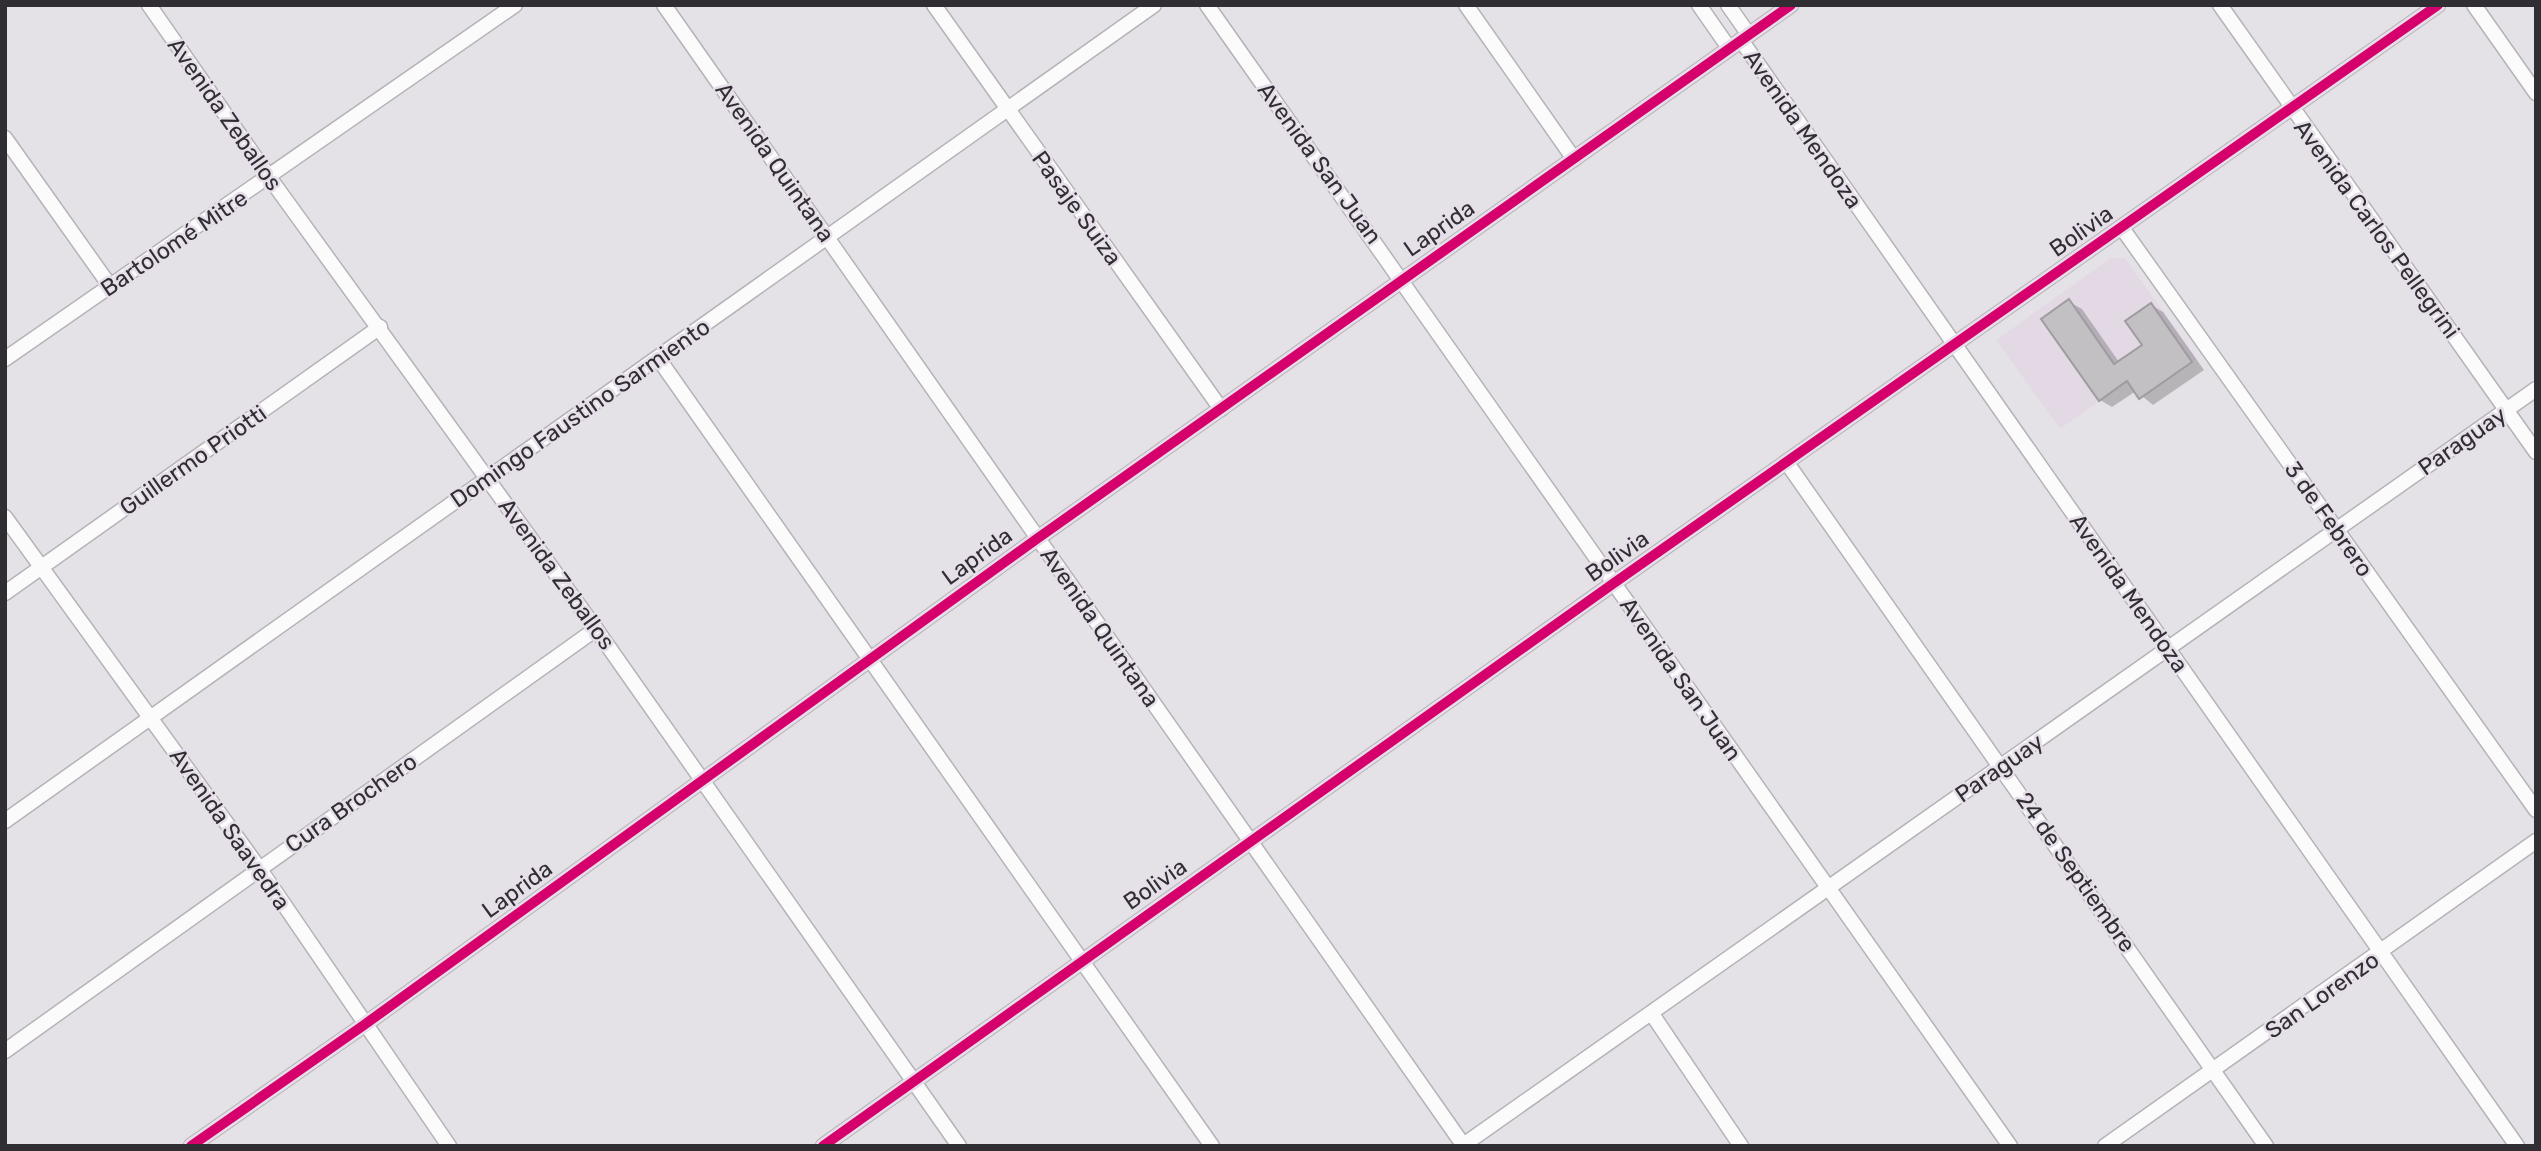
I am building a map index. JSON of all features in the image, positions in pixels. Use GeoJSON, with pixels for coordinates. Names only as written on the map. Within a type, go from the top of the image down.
{"type":"FeatureCollection","features":[{"type":"Feature","properties":{"kind":"street","name":"Avenida Zeballos"},"geometry":{"type":"LineString","coordinates":[[149,5],[269,177],[596,629],[959,1146]]}},
{"type":"Feature","properties":{"kind":"street","name":"Bartolomé Mitre"},"geometry":{"type":"LineString","coordinates":[[5,359],[515,5]]}},
{"type":"Feature","properties":{"kind":"street","name":"Avenida Quintana"},"geometry":{"type":"LineString","coordinates":[[664,5],[1463,1145]]}},
{"type":"Feature","properties":{"kind":"street","name":"Pasaje Suiza"},"geometry":{"type":"LineString","coordinates":[[934,5],[1221,409]]}},
{"type":"Feature","properties":{"kind":"street","name":"Domingo Faustino Sarmiento"},"geometry":{"type":"LineString","coordinates":[[5,821],[1154,5]]}},
{"type":"Feature","properties":{"kind":"street","name":"Avenida San Juan"},"geometry":{"type":"LineString","coordinates":[[1207,5],[1403,279],[2010,1146]]}},
{"type":"Feature","properties":{"kind":"street"},"geometry":{"type":"LineString","coordinates":[[1466,5],[1574,159]]}},
{"type":"Feature","properties":{"kind":"street","name":"Avenida Mendoza"},"geometry":{"type":"LineString","coordinates":[[1699,5],[1740,41],[2517,1146]]}},
{"type":"Feature","properties":{"kind":"street","name":"Avenida Mendoza"},"geometry":{"type":"LineString","coordinates":[[1728,5],[1740,41]]}},
{"type":"Feature","properties":{"kind":"street","name":"Laprida"},"geometry":{"type":"LineString","coordinates":[[191,1146],[364,1025],[1038,538],[1791,5]]}},
{"type":"Feature","properties":{"kind":"street","name":"Avenida Carlos Pellegrini"},"geometry":{"type":"LineString","coordinates":[[2220,5],[2536,452]]}},
{"type":"Feature","properties":{"kind":"street","name":"Bolivia"},"geometry":{"type":"LineString","coordinates":[[823,1146],[1614,583],[2438,5]]}},
{"type":"Feature","properties":{"kind":"street"},"geometry":{"type":"LineString","coordinates":[[2474,5],[2536,93]]}},
{"type":"Feature","properties":{"kind":"street"},"geometry":{"type":"LineString","coordinates":[[5,138],[110,286]]}},
{"type":"Feature","properties":{"kind":"street","name":"3 de Febrero"},"geometry":{"type":"LineString","coordinates":[[2122,228],[2536,810]]}},
{"type":"Feature","properties":{"kind":"street","name":"Guillermo Priotti"},"geometry":{"type":"LineString","coordinates":[[5,593],[380,327]]}},
{"type":"Feature","properties":{"kind":"street"},"geometry":{"type":"LineString","coordinates":[[658,358],[1212,1146]]}},
{"type":"Feature","properties":{"kind":"street","name":"Paraguay"},"geometry":{"type":"LineString","coordinates":[[1463,1145],[2536,389]]}},
{"type":"Feature","properties":{"kind":"street","name":"24 de Septiembre"},"geometry":{"type":"LineString","coordinates":[[1787,463],[2266,1146]]}},
{"type":"Feature","properties":{"kind":"street","name":"Avenida Saavedra"},"geometry":{"type":"LineString","coordinates":[[5,517],[259,868],[449,1146]]}},
{"type":"Feature","properties":{"kind":"street","name":"Cura Brochero"},"geometry":{"type":"LineString","coordinates":[[5,1051],[596,629]]}},
{"type":"Feature","properties":{"kind":"street","name":"San Lorenzo"},"geometry":{"type":"LineString","coordinates":[[2105,1146],[2383,952],[2536,841]]}},
{"type":"Feature","properties":{"kind":"street"},"geometry":{"type":"LineString","coordinates":[[1652,1014],[1741,1146]]}},
{"type":"Feature","properties":{"kind":"shaded area"},"geometry":{"type":"Polygon","coordinates":[[[2111,258],[2125,258],[2197,359],[2139,399],[2126,382],[2060,429],[1996,340],[2111,258]]]}},
{"type":"Feature","properties":{"kind":"building"},"geometry":{"type":"Polygon","coordinates":[[[2069,299],[2114,364],[2142,345],[2125,321],[2151,303],[2192,362],[2139,399],[2127,381],[2099,401],[2041,319],[2069,299]]]}},
{"type":"Feature","properties":{"kind":"cycle path"},"geometry":{"type":"LineString","coordinates":[[191,1146],[364,1025],[1038,538],[1791,5]]}},
{"type":"Feature","properties":{"kind":"cycle path"},"geometry":{"type":"LineString","coordinates":[[823,1146],[1614,583],[2438,5]]}}]}
